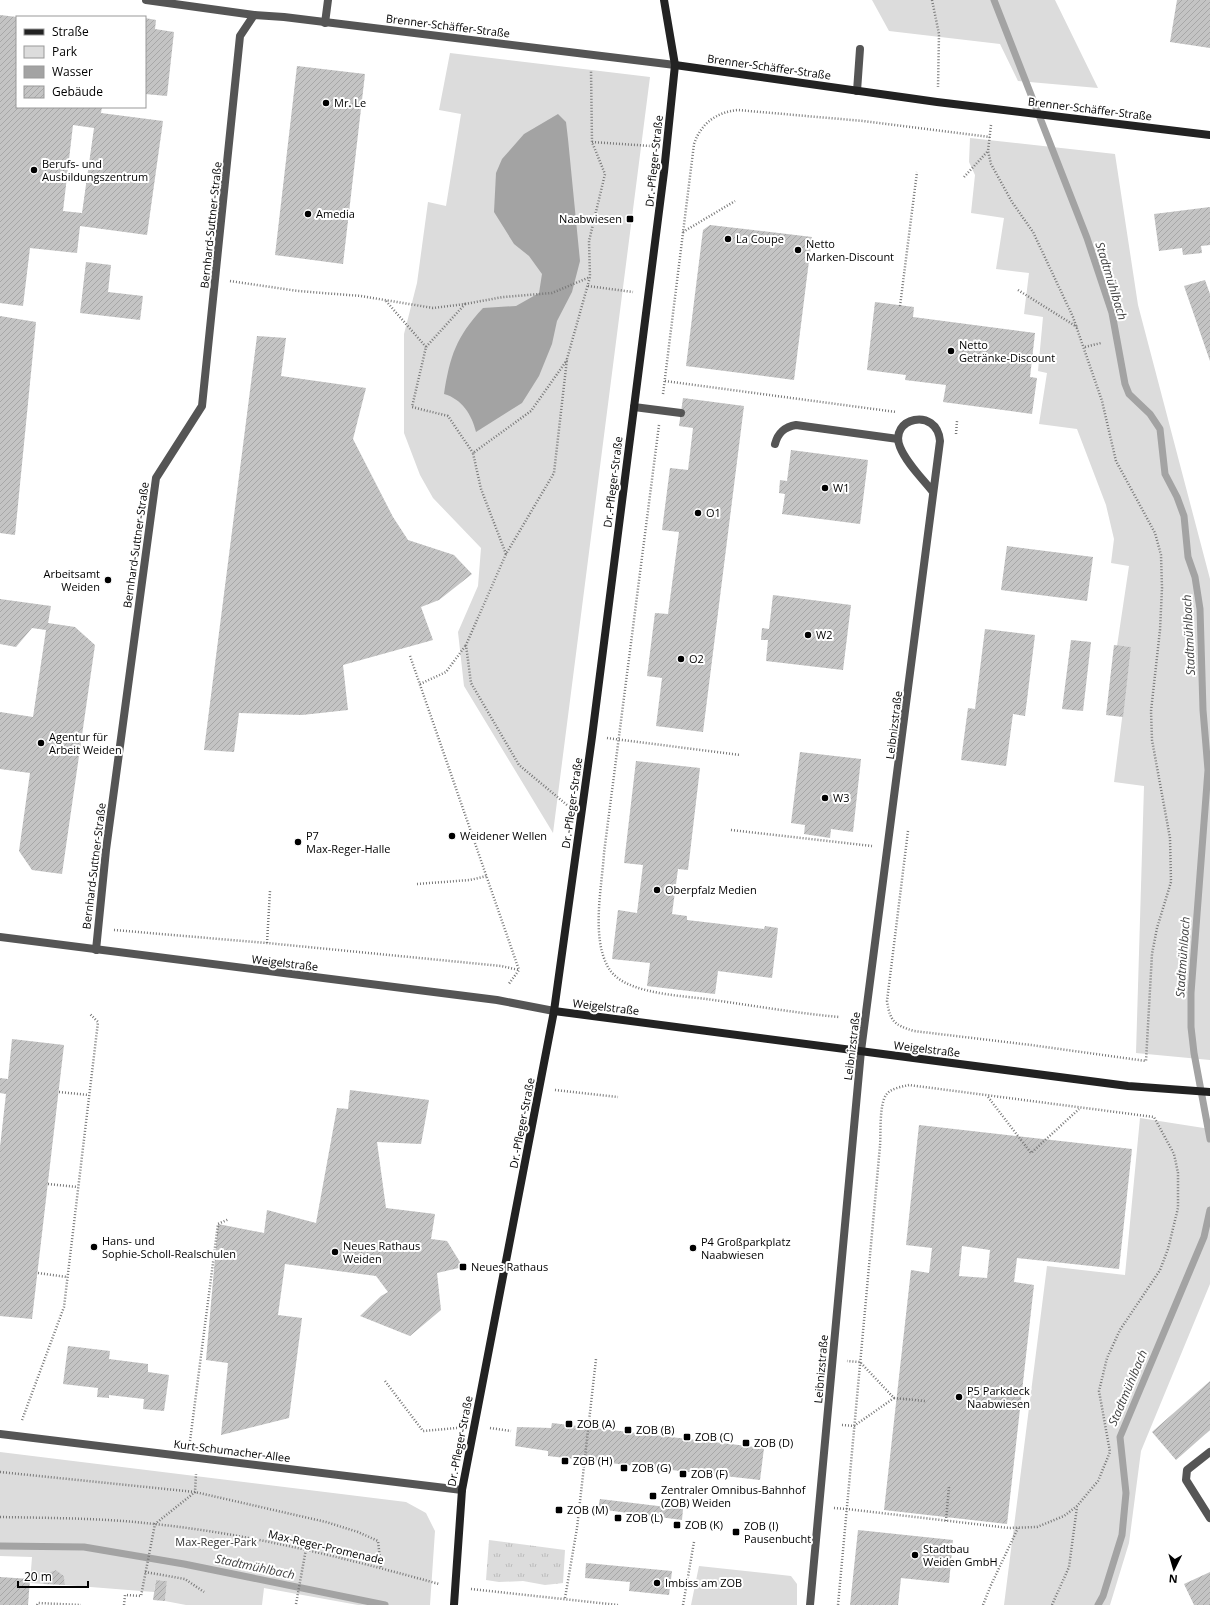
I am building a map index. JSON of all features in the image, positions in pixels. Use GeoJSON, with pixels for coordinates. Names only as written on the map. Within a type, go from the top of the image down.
{"type":"FeatureCollection","features":[{"type":"Feature","properties":{"kind":"street","name":"Brenner-Schäffer-Straße"},"geometry":{"type":"LineString","coordinates":[[146,0],[254,15],[284,17],[591,54],[937,102],[1210,134]]}},
{"type":"Feature","properties":{"kind":"street"},"geometry":{"type":"LineString","coordinates":[[325,23],[328,0]]}},
{"type":"Feature","properties":{"kind":"street","name":"Dr.-Pfleger-Straße"},"geometry":{"type":"LineString","coordinates":[[454,1605],[462,1490],[554,1011],[582,817],[648,294],[675,66],[664,0]]}},
{"type":"Feature","properties":{"kind":"street","name":"Bernhard-Suttner-Straße"},"geometry":{"type":"LineString","coordinates":[[96,950],[106,850],[156,478],[202,406],[240,36],[254,15]]}},
{"type":"Feature","properties":{"kind":"street"},"geometry":{"type":"LineString","coordinates":[[857,91],[860,49]]}},
{"type":"Feature","properties":{"kind":"street"},"geometry":{"type":"LineString","coordinates":[[634,407],[681,413]]}},
{"type":"Feature","properties":{"kind":"street"},"geometry":{"type":"LineString","coordinates":[[919,419],[903,424],[898,439],[902,451],[933,492]]}},
{"type":"Feature","properties":{"kind":"street","name":"Leibnizstraße"},"geometry":{"type":"LineString","coordinates":[[810,1605],[861,1052],[889,848],[940,442],[939,434],[935,425],[929,421],[919,419]]}},
{"type":"Feature","properties":{"kind":"street"},"geometry":{"type":"LineString","coordinates":[[775,444],[780,432],[787,427],[796,424],[898,439]]}},
{"type":"Feature","properties":{"kind":"street","name":"Weigelstraße"},"geometry":{"type":"LineString","coordinates":[[0,937],[498,1000],[554,1011],[861,1052],[1162,1089],[1210,1092]]}},
{"type":"Feature","properties":{"kind":"street","name":"Kurt-Schumacher-Allee"},"geometry":{"type":"LineString","coordinates":[[0,1434],[462,1490]]}},
{"type":"Feature","properties":{"kind":"street"},"geometry":{"type":"LineString","coordinates":[[1210,1452],[1187,1470],[1186,1480],[1210,1518]]}},
{"type":"Feature","properties":{"kind":"path"},"geometry":{"type":"LineString","coordinates":[[932,0],[940,34],[937,102]]}},
{"type":"Feature","properties":{"kind":"path"},"geometry":{"type":"LineString","coordinates":[[420,684],[446,672],[466,645],[506,554],[554,473],[567,359],[590,277],[589,241],[605,174],[592,142],[591,54]]}},
{"type":"Feature","properties":{"kind":"path"},"geometry":{"type":"LineString","coordinates":[[908,824],[887,1000],[889,1014],[894,1021],[902,1027],[914,1031],[1146,1061],[1152,954],[1157,928],[1171,882],[1170,838],[1152,740],[1151,711],[1160,630],[1162,588],[1161,555],[1155,533],[1116,461],[1102,401],[1086,347],[1078,327],[1033,232],[1012,202],[996,174],[988,151],[993,108]]}},
{"type":"Feature","properties":{"kind":"path"},"geometry":{"type":"LineString","coordinates":[[839,1017],[664,993],[626,983],[612,972],[602,951],[599,920],[604,853],[694,144],[698,134],[707,123],[718,114],[729,111],[760,111],[855,120],[990,137]]}},
{"type":"Feature","properties":{"kind":"path"},"geometry":{"type":"LineString","coordinates":[[592,142],[666,147]]}},
{"type":"Feature","properties":{"kind":"path"},"geometry":{"type":"LineString","coordinates":[[964,177],[988,151]]}},
{"type":"Feature","properties":{"kind":"path"},"geometry":{"type":"LineString","coordinates":[[900,306],[917,172]]}},
{"type":"Feature","properties":{"kind":"path"},"geometry":{"type":"LineString","coordinates":[[683,232],[735,200]]}},
{"type":"Feature","properties":{"kind":"path"},"geometry":{"type":"LineString","coordinates":[[216,279],[298,291],[361,296],[434,308],[503,297],[552,293],[590,277]]}},
{"type":"Feature","properties":{"kind":"path"},"geometry":{"type":"LineString","coordinates":[[588,286],[648,294]]}},
{"type":"Feature","properties":{"kind":"path"},"geometry":{"type":"LineString","coordinates":[[1018,290],[1078,327]]}},
{"type":"Feature","properties":{"kind":"path"},"geometry":{"type":"LineString","coordinates":[[386,300],[426,347]]}},
{"type":"Feature","properties":{"kind":"path"},"geometry":{"type":"LineString","coordinates":[[465,304],[426,347],[412,407],[448,416],[473,453],[481,489],[506,554]]}},
{"type":"Feature","properties":{"kind":"path"},"geometry":{"type":"LineString","coordinates":[[1086,347],[1101,342]]}},
{"type":"Feature","properties":{"kind":"path"},"geometry":{"type":"LineString","coordinates":[[473,453],[531,411],[567,359]]}},
{"type":"Feature","properties":{"kind":"path"},"geometry":{"type":"LineString","coordinates":[[665,381],[889,410],[919,419]]}},
{"type":"Feature","properties":{"kind":"path"},"geometry":{"type":"LineString","coordinates":[[956,436],[957,421]]}},
{"type":"Feature","properties":{"kind":"path"},"geometry":{"type":"LineString","coordinates":[[466,645],[471,683],[519,765],[582,817]]}},
{"type":"Feature","properties":{"kind":"path"},"geometry":{"type":"LineString","coordinates":[[410,656],[519,970]]}},
{"type":"Feature","properties":{"kind":"path"},"geometry":{"type":"LineString","coordinates":[[592,736],[740,755]]}},
{"type":"Feature","properties":{"kind":"path"},"geometry":{"type":"LineString","coordinates":[[731,830],[889,848]]}},
{"type":"Feature","properties":{"kind":"path"},"geometry":{"type":"LineString","coordinates":[[416,884],[470,880],[487,876]]}},
{"type":"Feature","properties":{"kind":"path"},"geometry":{"type":"LineString","coordinates":[[267,943],[270,891]]}},
{"type":"Feature","properties":{"kind":"path"},"geometry":{"type":"LineString","coordinates":[[98,929],[267,943],[501,966],[519,970]]}},
{"type":"Feature","properties":{"kind":"path"},"geometry":{"type":"LineString","coordinates":[[498,1000],[519,970]]}},
{"type":"Feature","properties":{"kind":"path"},"geometry":{"type":"LineString","coordinates":[[17,1436],[64,1307],[98,1022],[90,1014]]}},
{"type":"Feature","properties":{"kind":"path"},"geometry":{"type":"LineString","coordinates":[[819,1506],[847,1509],[946,1521],[1009,1528],[1037,1527],[1064,1516],[1077,1506],[1098,1481],[1110,1452],[1099,1391],[1106,1358],[1120,1330],[1160,1270],[1168,1249],[1178,1208],[1178,1173],[1174,1154],[1154,1117],[909,1085],[894,1089],[886,1095],[882,1107],[860,1362],[847,1509],[838,1605]]}},
{"type":"Feature","properties":{"kind":"path"},"geometry":{"type":"LineString","coordinates":[[540,1088],[618,1097]]}},
{"type":"Feature","properties":{"kind":"path"},"geometry":{"type":"LineString","coordinates":[[59,1092],[89,1095]]}},
{"type":"Feature","properties":{"kind":"path"},"geometry":{"type":"LineString","coordinates":[[988,1096],[1031,1153],[1079,1108]]}},
{"type":"Feature","properties":{"kind":"path"},"geometry":{"type":"LineString","coordinates":[[48,1184],[78,1187]]}},
{"type":"Feature","properties":{"kind":"path"},"geometry":{"type":"LineString","coordinates":[[188,1456],[218,1224],[229,1219]]}},
{"type":"Feature","properties":{"kind":"path"},"geometry":{"type":"LineString","coordinates":[[38,1273],[67,1277]]}},
{"type":"Feature","properties":{"kind":"path"},"geometry":{"type":"LineString","coordinates":[[565,1598],[576,1528],[596,1359]]}},
{"type":"Feature","properties":{"kind":"path"},"geometry":{"type":"LineString","coordinates":[[860,1362],[894,1398]]}},
{"type":"Feature","properties":{"kind":"path"},"geometry":{"type":"LineString","coordinates":[[385,1381],[423,1431],[474,1426],[511,1431]]}},
{"type":"Feature","properties":{"kind":"path"},"geometry":{"type":"LineString","coordinates":[[854,1426],[894,1398],[925,1401]]}},
{"type":"Feature","properties":{"kind":"path"},"geometry":{"type":"LineString","coordinates":[[124,1605],[125,1595],[140,1596],[155,1524],[194,1492],[198,1458]]}},
{"type":"Feature","properties":{"kind":"path"},"geometry":{"type":"LineString","coordinates":[[0,1472],[194,1492],[326,1522],[358,1532],[378,1541],[381,1568]]}},
{"type":"Feature","properties":{"kind":"path"},"geometry":{"type":"LineString","coordinates":[[946,1521],[949,1487]]}},
{"type":"Feature","properties":{"kind":"path"},"geometry":{"type":"LineString","coordinates":[[1052,1605],[1069,1567],[1077,1506]]}},
{"type":"Feature","properties":{"kind":"path","name":"Max-Reger-Promenade"},"geometry":{"type":"LineString","coordinates":[[0,1517],[79,1519],[155,1524],[278,1543],[381,1568],[454,1588],[565,1598],[618,1605]]}},
{"type":"Feature","properties":{"kind":"path"},"geometry":{"type":"LineString","coordinates":[[983,1605],[1018,1528]]}},
{"type":"Feature","properties":{"kind":"path"},"geometry":{"type":"LineString","coordinates":[[683,1605],[694,1542]]}},
{"type":"Feature","properties":{"kind":"path"},"geometry":{"type":"LineString","coordinates":[[296,1604],[306,1549]]}},
{"type":"Feature","properties":{"kind":"path"},"geometry":{"type":"LineString","coordinates":[[145,1572],[185,1579],[204,1592]]}},
{"type":"Feature","properties":{"kind":"path"},"geometry":{"type":"LineString","coordinates":[[37,1605],[38,1603],[81,1605]]}},
{"type":"Feature","properties":{"kind":"green space"},"geometry":{"type":"Polygon","coordinates":[[[872,0],[1055,0],[1098,88],[1018,81],[1000,44],[889,31],[872,0]]]}},
{"type":"Feature","properties":{"kind":"green space"},"geometry":{"type":"Polygon","coordinates":[[[450,53],[650,77],[553,833],[464,686],[458,632],[478,586],[481,548],[433,498],[420,475],[404,433],[404,334],[417,283],[428,202],[446,206],[461,114],[439,110],[450,53]]]}},
{"type":"Feature","properties":{"kind":"green space"},"geometry":{"type":"Polygon","coordinates":[[[970,138],[1115,154],[1138,305],[1210,579],[1210,1060],[1136,1053],[1144,786],[1114,782],[1131,647],[1117,646],[1129,566],[1111,563],[1114,539],[1106,505],[1077,429],[1039,424],[1047,373],[1038,371],[1043,317],[1024,314],[1029,273],[996,269],[1004,218],[971,213],[975,175],[969,162],[970,138]]]}},
{"type":"Feature","properties":{"kind":"green space"},"geometry":{"type":"Polygon","coordinates":[[[1140,1118],[1210,1129],[1210,1284],[1141,1451],[1129,1543],[1110,1605],[1004,1605],[1047,1266],[1125,1275],[1140,1118]]]}},
{"type":"Feature","properties":{"kind":"green space","name":"Max-Reger-Park"},"geometry":{"type":"Polygon","coordinates":[[[0,1452],[406,1502],[426,1513],[435,1531],[430,1605],[358,1605],[264,1588],[262,1605],[186,1605],[165,1601],[167,1581],[156,1580],[154,1592],[65,1585],[64,1576],[56,1570],[47,1573],[43,1584],[30,1583],[32,1557],[0,1556],[0,1452]]]}},
{"type":"Feature","properties":{"kind":"green space"},"geometry":{"type":"Polygon","coordinates":[[[489,1540],[565,1550],[563,1583],[545,1585],[523,1581],[499,1582],[486,1580],[489,1540]]]}},
{"type":"Feature","properties":{"kind":"green space"},"geometry":{"type":"Polygon","coordinates":[[[699,1566],[791,1576],[797,1584],[797,1605],[691,1605],[699,1566]]]}},
{"type":"Feature","properties":{"kind":"water"},"geometry":{"type":"Polygon","coordinates":[[[558,114],[566,122],[580,261],[572,292],[557,321],[552,344],[539,376],[522,403],[476,432],[472,420],[465,408],[450,396],[444,394],[452,358],[460,338],[466,328],[483,308],[516,306],[539,293],[542,274],[529,256],[514,244],[494,212],[496,173],[502,159],[524,134],[558,114]]]}},
{"type":"Feature","properties":{"kind":"building"},"geometry":{"type":"Polygon","coordinates":[[[1177,0],[1210,0],[1210,48],[1170,42],[1177,0]]]}},
{"type":"Feature","properties":{"kind":"building","name":"Berufs- und Ausbildungszentrum"},"geometry":{"type":"Polygon","coordinates":[[[0,15],[16,17],[16,108],[102,108],[101,113],[163,121],[147,235],[80,226],[77,253],[30,248],[23,306],[0,303],[0,15]],[[73,125],[63,211],[82,213],[94,128],[73,125]]]}},
{"type":"Feature","properties":{"kind":"building"},"geometry":{"type":"Polygon","coordinates":[[[146,18],[156,20],[155,29],[174,32],[167,96],[146,94],[146,18]]]}},
{"type":"Feature","properties":{"kind":"building"},"geometry":{"type":"Polygon","coordinates":[[[297,66],[365,74],[343,264],[275,255],[297,66]]]}},
{"type":"Feature","properties":{"kind":"building"},"geometry":{"type":"Polygon","coordinates":[[[1210,207],[1210,245],[1201,246],[1202,253],[1183,255],[1182,248],[1159,251],[1154,214],[1210,207]]]}},
{"type":"Feature","properties":{"kind":"building"},"geometry":{"type":"Polygon","coordinates":[[[710,225],[812,237],[794,380],[686,366],[703,230],[710,225]]]}},
{"type":"Feature","properties":{"kind":"building"},"geometry":{"type":"Polygon","coordinates":[[[86,262],[111,265],[108,292],[143,296],[140,320],[80,313],[86,262]]]}},
{"type":"Feature","properties":{"kind":"building"},"geometry":{"type":"Polygon","coordinates":[[[1205,280],[1210,294],[1210,361],[1184,286],[1205,280]]]}},
{"type":"Feature","properties":{"kind":"building","name":"Netto Getränke-Discount"},"geometry":{"type":"Polygon","coordinates":[[[875,302],[914,307],[913,317],[1035,333],[1030,377],[1037,378],[1032,414],[943,402],[946,385],[905,380],[906,375],[867,370],[875,302]]]}},
{"type":"Feature","properties":{"kind":"building"},"geometry":{"type":"Polygon","coordinates":[[[0,316],[36,322],[15,535],[0,533],[0,316]]]}},
{"type":"Feature","properties":{"kind":"building"},"geometry":{"type":"Polygon","coordinates":[[[257,336],[286,338],[281,376],[366,388],[353,439],[393,517],[408,540],[454,555],[472,574],[439,600],[421,607],[433,640],[343,665],[348,710],[302,715],[239,713],[234,752],[204,750],[257,336]]]}},
{"type":"Feature","properties":{"kind":"building"},"geometry":{"type":"Polygon","coordinates":[[[683,398],[744,406],[703,732],[656,726],[662,678],[647,676],[655,613],[668,614],[679,532],[662,530],[670,468],[688,470],[693,428],[679,426],[683,398]]]}},
{"type":"Feature","properties":{"kind":"building","name":"W1"},"geometry":{"type":"Polygon","coordinates":[[[791,450],[868,460],[860,524],[782,514],[785,494],[779,493],[780,480],[787,481],[791,450]]]}},
{"type":"Feature","properties":{"kind":"building"},"geometry":{"type":"Polygon","coordinates":[[[1007,546],[1093,557],[1087,601],[1001,590],[1007,546]]]}},
{"type":"Feature","properties":{"kind":"building","name":"W2"},"geometry":{"type":"Polygon","coordinates":[[[773,595],[851,605],[843,670],[766,661],[768,640],[761,640],[762,628],[769,629],[773,595]]]}},
{"type":"Feature","properties":{"kind":"building","name":"Agentur für Arbeit Weiden"},"geometry":{"type":"Polygon","coordinates":[[[0,599],[51,606],[48,623],[75,627],[95,645],[62,874],[32,870],[19,851],[30,773],[0,769],[0,712],[33,717],[46,630],[32,628],[16,647],[0,644],[0,599]]]}},
{"type":"Feature","properties":{"kind":"building"},"geometry":{"type":"Polygon","coordinates":[[[985,629],[1035,635],[1025,716],[1013,714],[1006,766],[961,760],[968,708],[975,709],[985,629]]]}},
{"type":"Feature","properties":{"kind":"building"},"geometry":{"type":"Polygon","coordinates":[[[1071,640],[1091,642],[1083,711],[1062,709],[1071,640]]]}},
{"type":"Feature","properties":{"kind":"building"},"geometry":{"type":"Polygon","coordinates":[[[1114,645],[1131,647],[1123,717],[1106,715],[1114,645]]]}},
{"type":"Feature","properties":{"kind":"building","name":"W3"},"geometry":{"type":"Polygon","coordinates":[[[800,752],[861,759],[853,832],[831,829],[830,838],[804,834],[805,825],[791,823],[800,752]]]}},
{"type":"Feature","properties":{"kind":"building","name":"Oberpfalz Medien"},"geometry":{"type":"Polygon","coordinates":[[[636,761],[700,768],[688,870],[678,869],[672,914],[687,916],[687,920],[764,929],[765,926],[778,928],[772,978],[718,971],[715,994],[672,989],[647,986],[650,963],[612,959],[618,910],[637,913],[643,865],[624,863],[636,761]]]}},
{"type":"Feature","properties":{"kind":"building"},"geometry":{"type":"Polygon","coordinates":[[[12,1039],[64,1045],[32,1319],[0,1316],[0,1147],[6,1094],[0,1093],[0,1078],[8,1079],[12,1039]]]}},
{"type":"Feature","properties":{"kind":"building","name":"Neues Rathaus Weiden"},"geometry":{"type":"Polygon","coordinates":[[[350,1090],[429,1100],[421,1144],[377,1142],[386,1208],[435,1214],[431,1239],[447,1241],[463,1267],[437,1273],[441,1310],[410,1336],[360,1316],[381,1296],[388,1292],[376,1276],[285,1264],[278,1315],[302,1318],[289,1418],[221,1435],[228,1363],[206,1360],[218,1224],[264,1233],[267,1210],[316,1223],[337,1108],[348,1109],[350,1090]]]}},
{"type":"Feature","properties":{"kind":"building","name":"P5 Parkdeck Naabwiesen"},"geometry":{"type":"Polygon","coordinates":[[[919,1125],[1132,1149],[1119,1269],[1017,1258],[1014,1282],[1034,1285],[1007,1524],[884,1510],[911,1270],[929,1273],[932,1248],[906,1245],[919,1125]],[[962,1246],[959,1276],[987,1278],[990,1250],[962,1246]]]}},
{"type":"Feature","properties":{"kind":"building"},"geometry":{"type":"Polygon","coordinates":[[[68,1346],[110,1351],[109,1359],[148,1364],[148,1372],[169,1375],[164,1411],[143,1409],[144,1399],[109,1395],[109,1398],[97,1397],[98,1388],[63,1384],[68,1346]]]}},
{"type":"Feature","properties":{"kind":"building"},"geometry":{"type":"Polygon","coordinates":[[[1210,1381],[1210,1430],[1176,1460],[1152,1432],[1210,1381]]]}},
{"type":"Feature","properties":{"kind":"building"},"geometry":{"type":"Polygon","coordinates":[[[552,1423],[764,1448],[760,1480],[548,1456],[548,1451],[515,1446],[517,1427],[551,1428],[552,1423]]]}},
{"type":"Feature","properties":{"kind":"building"},"geometry":{"type":"Polygon","coordinates":[[[600,1499],[683,1509],[682,1520],[598,1509],[600,1499]]]}},
{"type":"Feature","properties":{"kind":"building"},"geometry":{"type":"Polygon","coordinates":[[[858,1530],[953,1540],[949,1583],[901,1578],[898,1605],[850,1605],[858,1530]]]}},
{"type":"Feature","properties":{"kind":"building"},"geometry":{"type":"Polygon","coordinates":[[[586,1563],[672,1571],[669,1595],[629,1591],[630,1582],[585,1578],[586,1563]]]}},
{"type":"Feature","properties":{"kind":"building"},"geometry":{"type":"Polygon","coordinates":[[[56,1570],[64,1576],[65,1585],[43,1584],[47,1573],[56,1570]]]}},
{"type":"Feature","properties":{"kind":"building"},"geometry":{"type":"Polygon","coordinates":[[[1210,1572],[1210,1605],[1194,1605],[1184,1584],[1210,1572]]]}},
{"type":"Feature","properties":{"kind":"building"},"geometry":{"type":"Polygon","coordinates":[[[0,1577],[30,1579],[28,1605],[0,1605],[0,1577]]]}},
{"type":"Feature","properties":{"kind":"building"},"geometry":{"type":"Polygon","coordinates":[[[156,1580],[167,1581],[165,1601],[153,1600],[156,1580]]]}},
{"type":"Feature","properties":{"kind":"waterway","name":"Stadtmühlbach"},"geometry":{"type":"LineString","coordinates":[[994,0],[1087,238],[1112,313],[1125,384],[1129,394],[1150,414],[1160,429],[1165,474],[1177,497],[1184,516],[1188,557],[1195,577],[1200,609],[1203,710],[1208,770],[1191,993],[1191,1027],[1194,1053],[1210,1139]]}},
{"type":"Feature","properties":{"kind":"waterway","name":"Stadtmühlbach"},"geometry":{"type":"LineString","coordinates":[[1098,1605],[1103,1596],[1122,1535],[1126,1493],[1120,1437],[1204,1237],[1210,1210]]}},
{"type":"Feature","properties":{"kind":"waterway","name":"Stadtmühlbach"},"geometry":{"type":"LineString","coordinates":[[0,1546],[84,1547],[184,1564],[385,1605]]}},
{"type":"Feature","properties":{"kind":"place","name":"Mr. Le"},"geometry":{"type":"Point","coordinates":[326,103]}},
{"type":"Feature","properties":{"kind":"place","name":"Berufs- und Ausbildungszentrum"},"geometry":{"type":"Point","coordinates":[34,170]}},
{"type":"Feature","properties":{"kind":"place","name":"Amedia"},"geometry":{"type":"Point","coordinates":[308,214]}},
{"type":"Feature","properties":{"kind":"place","name":"Naabwiesen"},"geometry":{"type":"Point","coordinates":[630,219]}},
{"type":"Feature","properties":{"kind":"place","name":"La Coupe"},"geometry":{"type":"Point","coordinates":[728,239]}},
{"type":"Feature","properties":{"kind":"place","name":"Netto Marken-Discount"},"geometry":{"type":"Point","coordinates":[798,250]}},
{"type":"Feature","properties":{"kind":"place","name":"Netto Getränke-Discount"},"geometry":{"type":"Point","coordinates":[951,351]}},
{"type":"Feature","properties":{"kind":"place","name":"W1"},"geometry":{"type":"Point","coordinates":[825,488]}},
{"type":"Feature","properties":{"kind":"place","name":"O1"},"geometry":{"type":"Point","coordinates":[698,513]}},
{"type":"Feature","properties":{"kind":"place","name":"Arbeitsamt Weiden"},"geometry":{"type":"Point","coordinates":[108,580]}},
{"type":"Feature","properties":{"kind":"place","name":"W2"},"geometry":{"type":"Point","coordinates":[808,635]}},
{"type":"Feature","properties":{"kind":"place","name":"O2"},"geometry":{"type":"Point","coordinates":[681,659]}},
{"type":"Feature","properties":{"kind":"place","name":"Agentur für Arbeit Weiden"},"geometry":{"type":"Point","coordinates":[41,743]}},
{"type":"Feature","properties":{"kind":"place","name":"W3"},"geometry":{"type":"Point","coordinates":[825,798]}},
{"type":"Feature","properties":{"kind":"place","name":"Weidener Wellen"},"geometry":{"type":"Point","coordinates":[452,836]}},
{"type":"Feature","properties":{"kind":"place","name":"P7 Max-Reger-Halle"},"geometry":{"type":"Point","coordinates":[298,842]}},
{"type":"Feature","properties":{"kind":"place","name":"Oberpfalz Medien"},"geometry":{"type":"Point","coordinates":[657,890]}},
{"type":"Feature","properties":{"kind":"place","name":"Hans- und Sophie-Scholl-Realschulen"},"geometry":{"type":"Point","coordinates":[94,1247]}},
{"type":"Feature","properties":{"kind":"place","name":"P4 Großparkplatz Naabwiesen"},"geometry":{"type":"Point","coordinates":[693,1248]}},
{"type":"Feature","properties":{"kind":"place","name":"Neues Rathaus Weiden"},"geometry":{"type":"Point","coordinates":[335,1252]}},
{"type":"Feature","properties":{"kind":"place","name":"Neues Rathaus"},"geometry":{"type":"Point","coordinates":[463,1267]}},
{"type":"Feature","properties":{"kind":"place","name":"P5 Parkdeck Naabwiesen"},"geometry":{"type":"Point","coordinates":[959,1397]}},
{"type":"Feature","properties":{"kind":"place","name":"ZOB (A)"},"geometry":{"type":"Point","coordinates":[569,1424]}},
{"type":"Feature","properties":{"kind":"place","name":"ZOB (B)"},"geometry":{"type":"Point","coordinates":[628,1430]}},
{"type":"Feature","properties":{"kind":"place","name":"ZOB (C)"},"geometry":{"type":"Point","coordinates":[687,1437]}},
{"type":"Feature","properties":{"kind":"place","name":"ZOB (D)"},"geometry":{"type":"Point","coordinates":[746,1443]}},
{"type":"Feature","properties":{"kind":"place","name":"ZOB (H)"},"geometry":{"type":"Point","coordinates":[565,1461]}},
{"type":"Feature","properties":{"kind":"place","name":"ZOB (G)"},"geometry":{"type":"Point","coordinates":[624,1468]}},
{"type":"Feature","properties":{"kind":"place","name":"ZOB (F)"},"geometry":{"type":"Point","coordinates":[683,1474]}},
{"type":"Feature","properties":{"kind":"place","name":"Zentraler Omnibus-Bahnhof (ZOB) Weiden"},"geometry":{"type":"Point","coordinates":[653,1496]}},
{"type":"Feature","properties":{"kind":"place","name":"ZOB (M)"},"geometry":{"type":"Point","coordinates":[559,1510]}},
{"type":"Feature","properties":{"kind":"place","name":"ZOB (L)"},"geometry":{"type":"Point","coordinates":[618,1518]}},
{"type":"Feature","properties":{"kind":"place","name":"ZOB (K)"},"geometry":{"type":"Point","coordinates":[677,1525]}},
{"type":"Feature","properties":{"kind":"place","name":"ZOB (I) Pausenbucht"},"geometry":{"type":"Point","coordinates":[736,1532]}},
{"type":"Feature","properties":{"kind":"place","name":"Stadtbau Weiden GmbH"},"geometry":{"type":"Point","coordinates":[915,1555]}},
{"type":"Feature","properties":{"kind":"place","name":"Imbiss am ZOB"},"geometry":{"type":"Point","coordinates":[657,1583]}}]}
